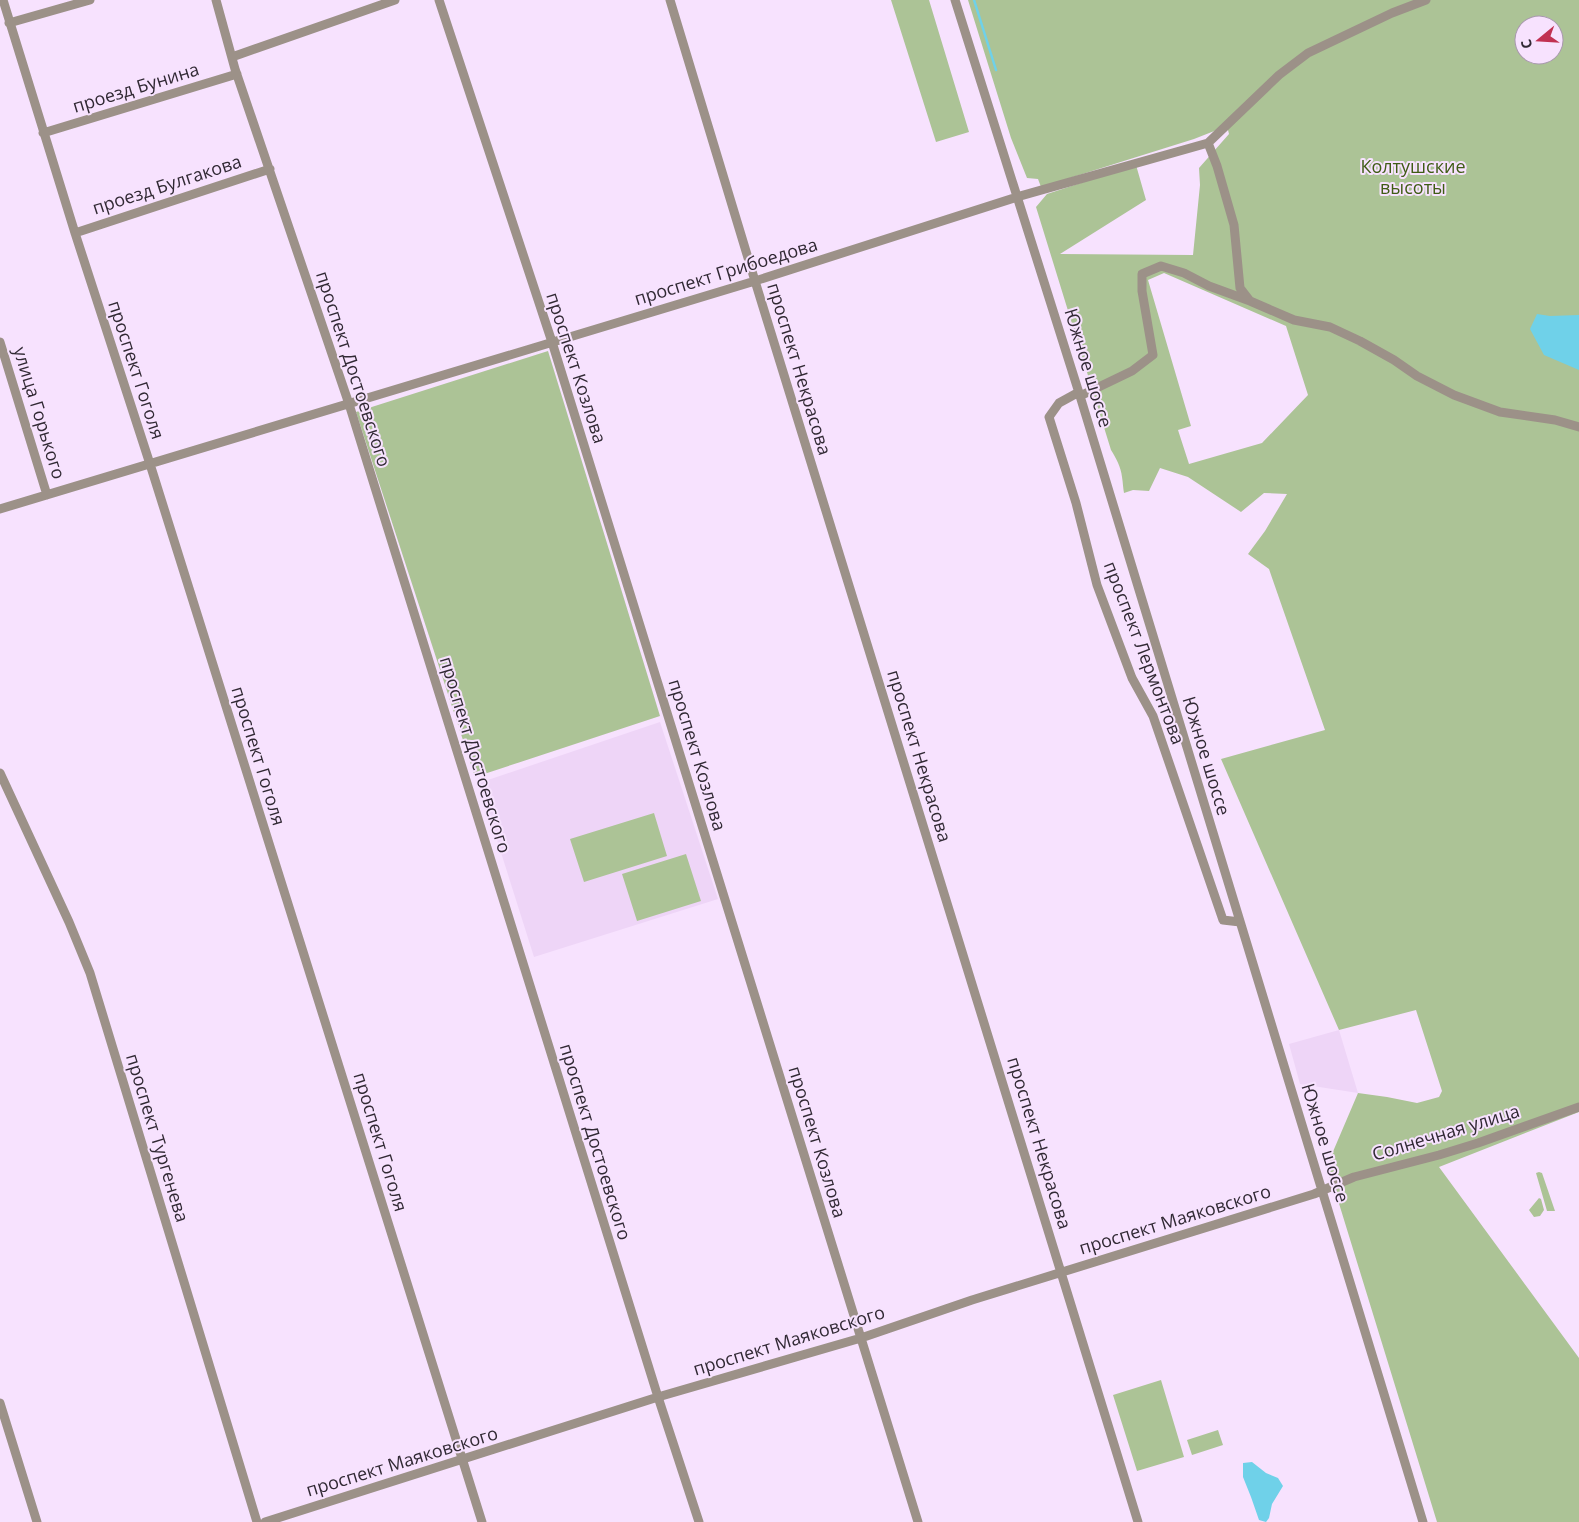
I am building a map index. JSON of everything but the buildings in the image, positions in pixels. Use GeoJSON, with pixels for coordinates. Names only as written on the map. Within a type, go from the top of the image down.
{"type":"FeatureCollection","features":[{"type":"Feature","properties":{"kind":"street","name":"проспект Гоголя"},"geometry":{"type":"LineString","coordinates":[[3,0],[74,232],[150,464],[482,1522]]}},
{"type":"Feature","properties":{"kind":"street"},"geometry":{"type":"LineString","coordinates":[[9,23],[90,0]]}},
{"type":"Feature","properties":{"kind":"street","name":"проспект Достоевского"},"geometry":{"type":"LineString","coordinates":[[216,0],[237,74],[349,404],[658,1397],[699,1522]]}},
{"type":"Feature","properties":{"kind":"street"},"geometry":{"type":"LineString","coordinates":[[232,57],[395,0]]}},
{"type":"Feature","properties":{"kind":"street","name":"проспект Козлова"},"geometry":{"type":"LineString","coordinates":[[439,0],[552,342],[918,1522]]}},
{"type":"Feature","properties":{"kind":"street","name":"проспект Некрасова"},"geometry":{"type":"LineString","coordinates":[[670,0],[1138,1522]]}},
{"type":"Feature","properties":{"kind":"street","name":"Южное шоссе"},"geometry":{"type":"LineString","coordinates":[[955,0],[1080,394],[1423,1522]]}},
{"type":"Feature","properties":{"kind":"street","name":"проспект Грибоедова"},"geometry":{"type":"LineString","coordinates":[[0,509],[755,281],[1017,197],[1208,143],[1279,75],[1308,54],[1392,13],[1426,0]]}},
{"type":"Feature","properties":{"kind":"street","name":"проезд Бунина"},"geometry":{"type":"LineString","coordinates":[[44,133],[237,74]]}},
{"type":"Feature","properties":{"kind":"street"},"geometry":{"type":"LineString","coordinates":[[1208,143],[1217,166],[1234,225],[1240,288],[1250,301]]}},
{"type":"Feature","properties":{"kind":"street","name":"проезд Булгакова"},"geometry":{"type":"LineString","coordinates":[[74,232],[270,169]]}},
{"type":"Feature","properties":{"kind":"street"},"geometry":{"type":"LineString","coordinates":[[1080,394],[1132,371],[1153,355],[1142,291],[1142,274],[1161,266],[1294,320],[1330,327],[1360,341],[1394,360],[1417,376],[1454,395],[1500,412],[1555,420],[1579,428]]}},
{"type":"Feature","properties":{"kind":"street","name":"улица Горького"},"geometry":{"type":"LineString","coordinates":[[0,342],[48,495]]}},
{"type":"Feature","properties":{"kind":"street","name":"проспект Лермонтова"},"geometry":{"type":"LineString","coordinates":[[1080,394],[1060,403],[1049,418],[1076,503],[1097,585],[1132,678],[1153,716],[1223,920],[1240,922]]}},
{"type":"Feature","properties":{"kind":"street","name":"проспект Тургенева"},"geometry":{"type":"LineString","coordinates":[[0,773],[69,922],[90,973],[257,1522]]}},
{"type":"Feature","properties":{"kind":"street","name":"Солнечная улица"},"geometry":{"type":"LineString","coordinates":[[1322,1190],[1354,1177],[1468,1146],[1579,1107]]}},
{"type":"Feature","properties":{"kind":"street","name":"проспект Маяковского"},"geometry":{"type":"LineString","coordinates":[[265,1522],[658,1397],[861,1338],[972,1300],[1322,1190]]}},
{"type":"Feature","properties":{"kind":"street"},"geometry":{"type":"LineString","coordinates":[[0,1403],[37,1522]]}},
{"type":"Feature","properties":{"kind":"shaded area"},"geometry":{"type":"Polygon","coordinates":[[[660,722],[718,899],[534,957],[479,783],[660,722]]]}},
{"type":"Feature","properties":{"kind":"shaded area"},"geometry":{"type":"Polygon","coordinates":[[[1339,1030],[1358,1093],[1300,1084],[1289,1044],[1339,1030]]]}},
{"type":"Feature","properties":{"kind":"green space"},"geometry":{"type":"Polygon","coordinates":[[[891,0],[929,0],[969,132],[936,142],[891,0]]]}},
{"type":"Feature","properties":{"kind":"green space","name":"Колтушские высоты"},"geometry":{"type":"Polygon","coordinates":[[[968,0],[1579,0],[1579,1112],[1439,1167],[1579,1358],[1579,1522],[1437,1522],[1337,1197],[1326,1168],[1358,1093],[1417,1103],[1439,1097],[1442,1091],[1416,1010],[1339,1030],[1221,759],[1325,730],[1269,569],[1248,554],[1265,531],[1287,494],[1264,493],[1241,512],[1188,477],[1160,468],[1149,491],[1133,490],[1124,493],[1121,470],[1111,450],[1036,207],[1047,194],[1136,165],[1146,200],[1060,254],[1193,255],[1200,185],[1199,168],[1229,134],[1227,126],[1194,139],[1041,187],[1038,179],[1027,178],[1011,138],[968,0]],[[1164,273],[1148,280],[1191,426],[1178,430],[1189,464],[1262,443],[1308,395],[1286,326],[1164,273]]]}},
{"type":"Feature","properties":{"kind":"green space"},"geometry":{"type":"Polygon","coordinates":[[[548,351],[660,716],[475,777],[356,412],[548,351]]]}},
{"type":"Feature","properties":{"kind":"green space"},"geometry":{"type":"Polygon","coordinates":[[[654,813],[667,856],[584,882],[570,839],[654,813]]]}},
{"type":"Feature","properties":{"kind":"green space"},"geometry":{"type":"Polygon","coordinates":[[[686,854],[701,901],[637,921],[622,874],[686,854]]]}},
{"type":"Feature","properties":{"kind":"green space"},"geometry":{"type":"Polygon","coordinates":[[[1536,1173],[1542,1173],[1555,1211],[1547,1211],[1536,1173]]]}},
{"type":"Feature","properties":{"kind":"green space"},"geometry":{"type":"Polygon","coordinates":[[[1539,1198],[1544,1210],[1540,1216],[1534,1217],[1529,1210],[1539,1198]]]}},
{"type":"Feature","properties":{"kind":"green space"},"geometry":{"type":"Polygon","coordinates":[[[1161,1380],[1184,1457],[1137,1471],[1113,1395],[1161,1380]]]}},
{"type":"Feature","properties":{"kind":"green space"},"geometry":{"type":"Polygon","coordinates":[[[1218,1430],[1223,1445],[1192,1455],[1187,1440],[1218,1430]]]}},
{"type":"Feature","properties":{"kind":"water"},"geometry":{"type":"Polygon","coordinates":[[[1537,314],[1550,316],[1579,315],[1579,370],[1544,355],[1530,329],[1537,314]]]}},
{"type":"Feature","properties":{"kind":"water"},"geometry":{"type":"Polygon","coordinates":[[[1252,1462],[1266,1473],[1278,1478],[1283,1486],[1272,1504],[1269,1518],[1266,1522],[1259,1520],[1243,1477],[1243,1463],[1252,1462]]]}},
{"type":"Feature","properties":{"kind":"waterway"},"geometry":{"type":"LineString","coordinates":[[974,0],[996,70]]}}]}
